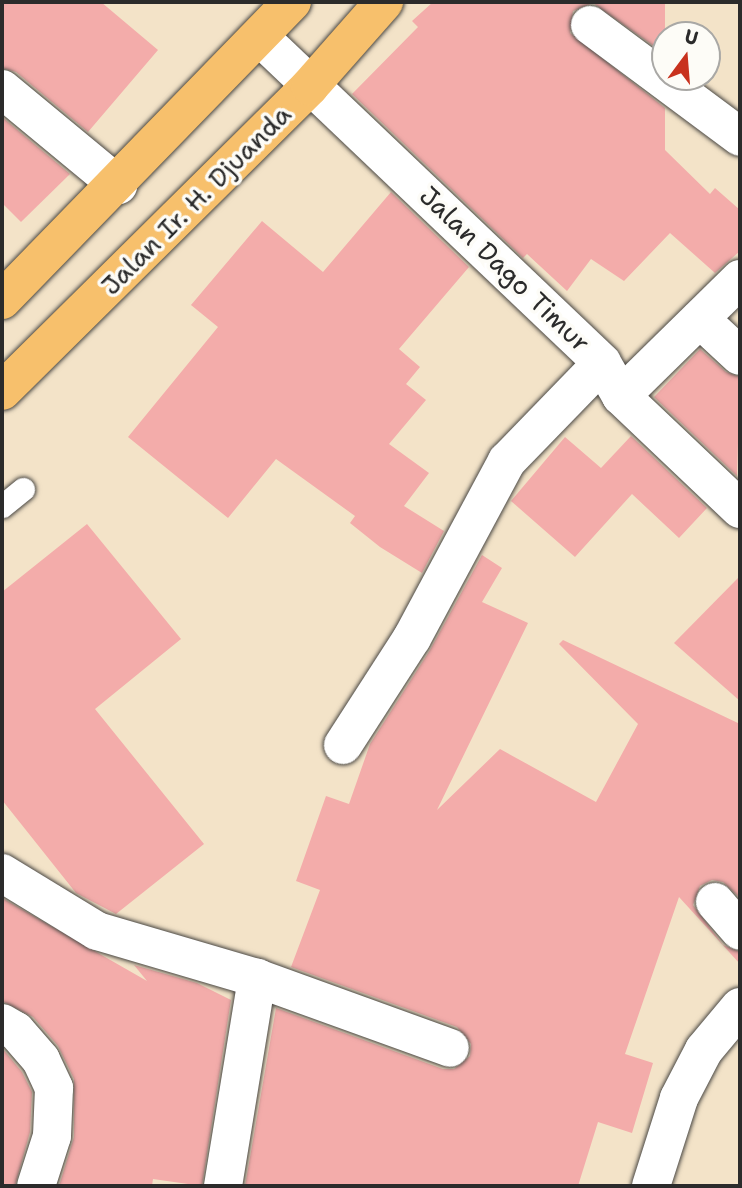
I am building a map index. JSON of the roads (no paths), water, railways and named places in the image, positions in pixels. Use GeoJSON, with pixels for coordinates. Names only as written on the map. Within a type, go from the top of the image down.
{"type":"FeatureCollection","features":[{"type":"Feature","properties":{"kind":"main road"},"geometry":{"type":"LineString","coordinates":[[2,300],[118,185],[292,2]]}},
{"type":"Feature","properties":{"kind":"main road","name":"Jalan Ir. H. Djuanda"},"geometry":{"type":"LineString","coordinates":[[2,391],[310,86],[384,2]]}},
{"type":"Feature","properties":{"kind":"street"},"geometry":{"type":"LineString","coordinates":[[590,25],[740,137]]}},
{"type":"Feature","properties":{"kind":"street","name":"Jalan Dago Timur"},"geometry":{"type":"LineString","coordinates":[[260,37],[602,363],[621,396],[740,509]]}},
{"type":"Feature","properties":{"kind":"street"},"geometry":{"type":"LineString","coordinates":[[2,89],[118,185]]}},
{"type":"Feature","properties":{"kind":"street"},"geometry":{"type":"LineString","coordinates":[[621,396],[740,279]]}},
{"type":"Feature","properties":{"kind":"street"},"geometry":{"type":"LineString","coordinates":[[700,319],[740,356]]}},
{"type":"Feature","properties":{"kind":"street"},"geometry":{"type":"LineString","coordinates":[[343,745],[412,638],[506,461],[602,363]]}},
{"type":"Feature","properties":{"kind":"street"},"geometry":{"type":"LineString","coordinates":[[2,873],[97,931],[257,978],[450,1048]]}},
{"type":"Feature","properties":{"kind":"street"},"geometry":{"type":"LineString","coordinates":[[715,902],[740,931]]}},
{"type":"Feature","properties":{"kind":"street"},"geometry":{"type":"LineString","coordinates":[[223,1186],[257,978]]}},
{"type":"Feature","properties":{"kind":"street"},"geometry":{"type":"LineString","coordinates":[[650,1186],[679,1098],[704,1049],[740,1007]]}},
{"type":"Feature","properties":{"kind":"street"},"geometry":{"type":"LineString","coordinates":[[2,1023],[16,1031],[41,1060],[54,1088],[52,1136],[36,1186]]}},
{"type":"Feature","properties":{"kind":"lane"},"geometry":{"type":"LineString","coordinates":[[2,506],[23,489]]}}]}
